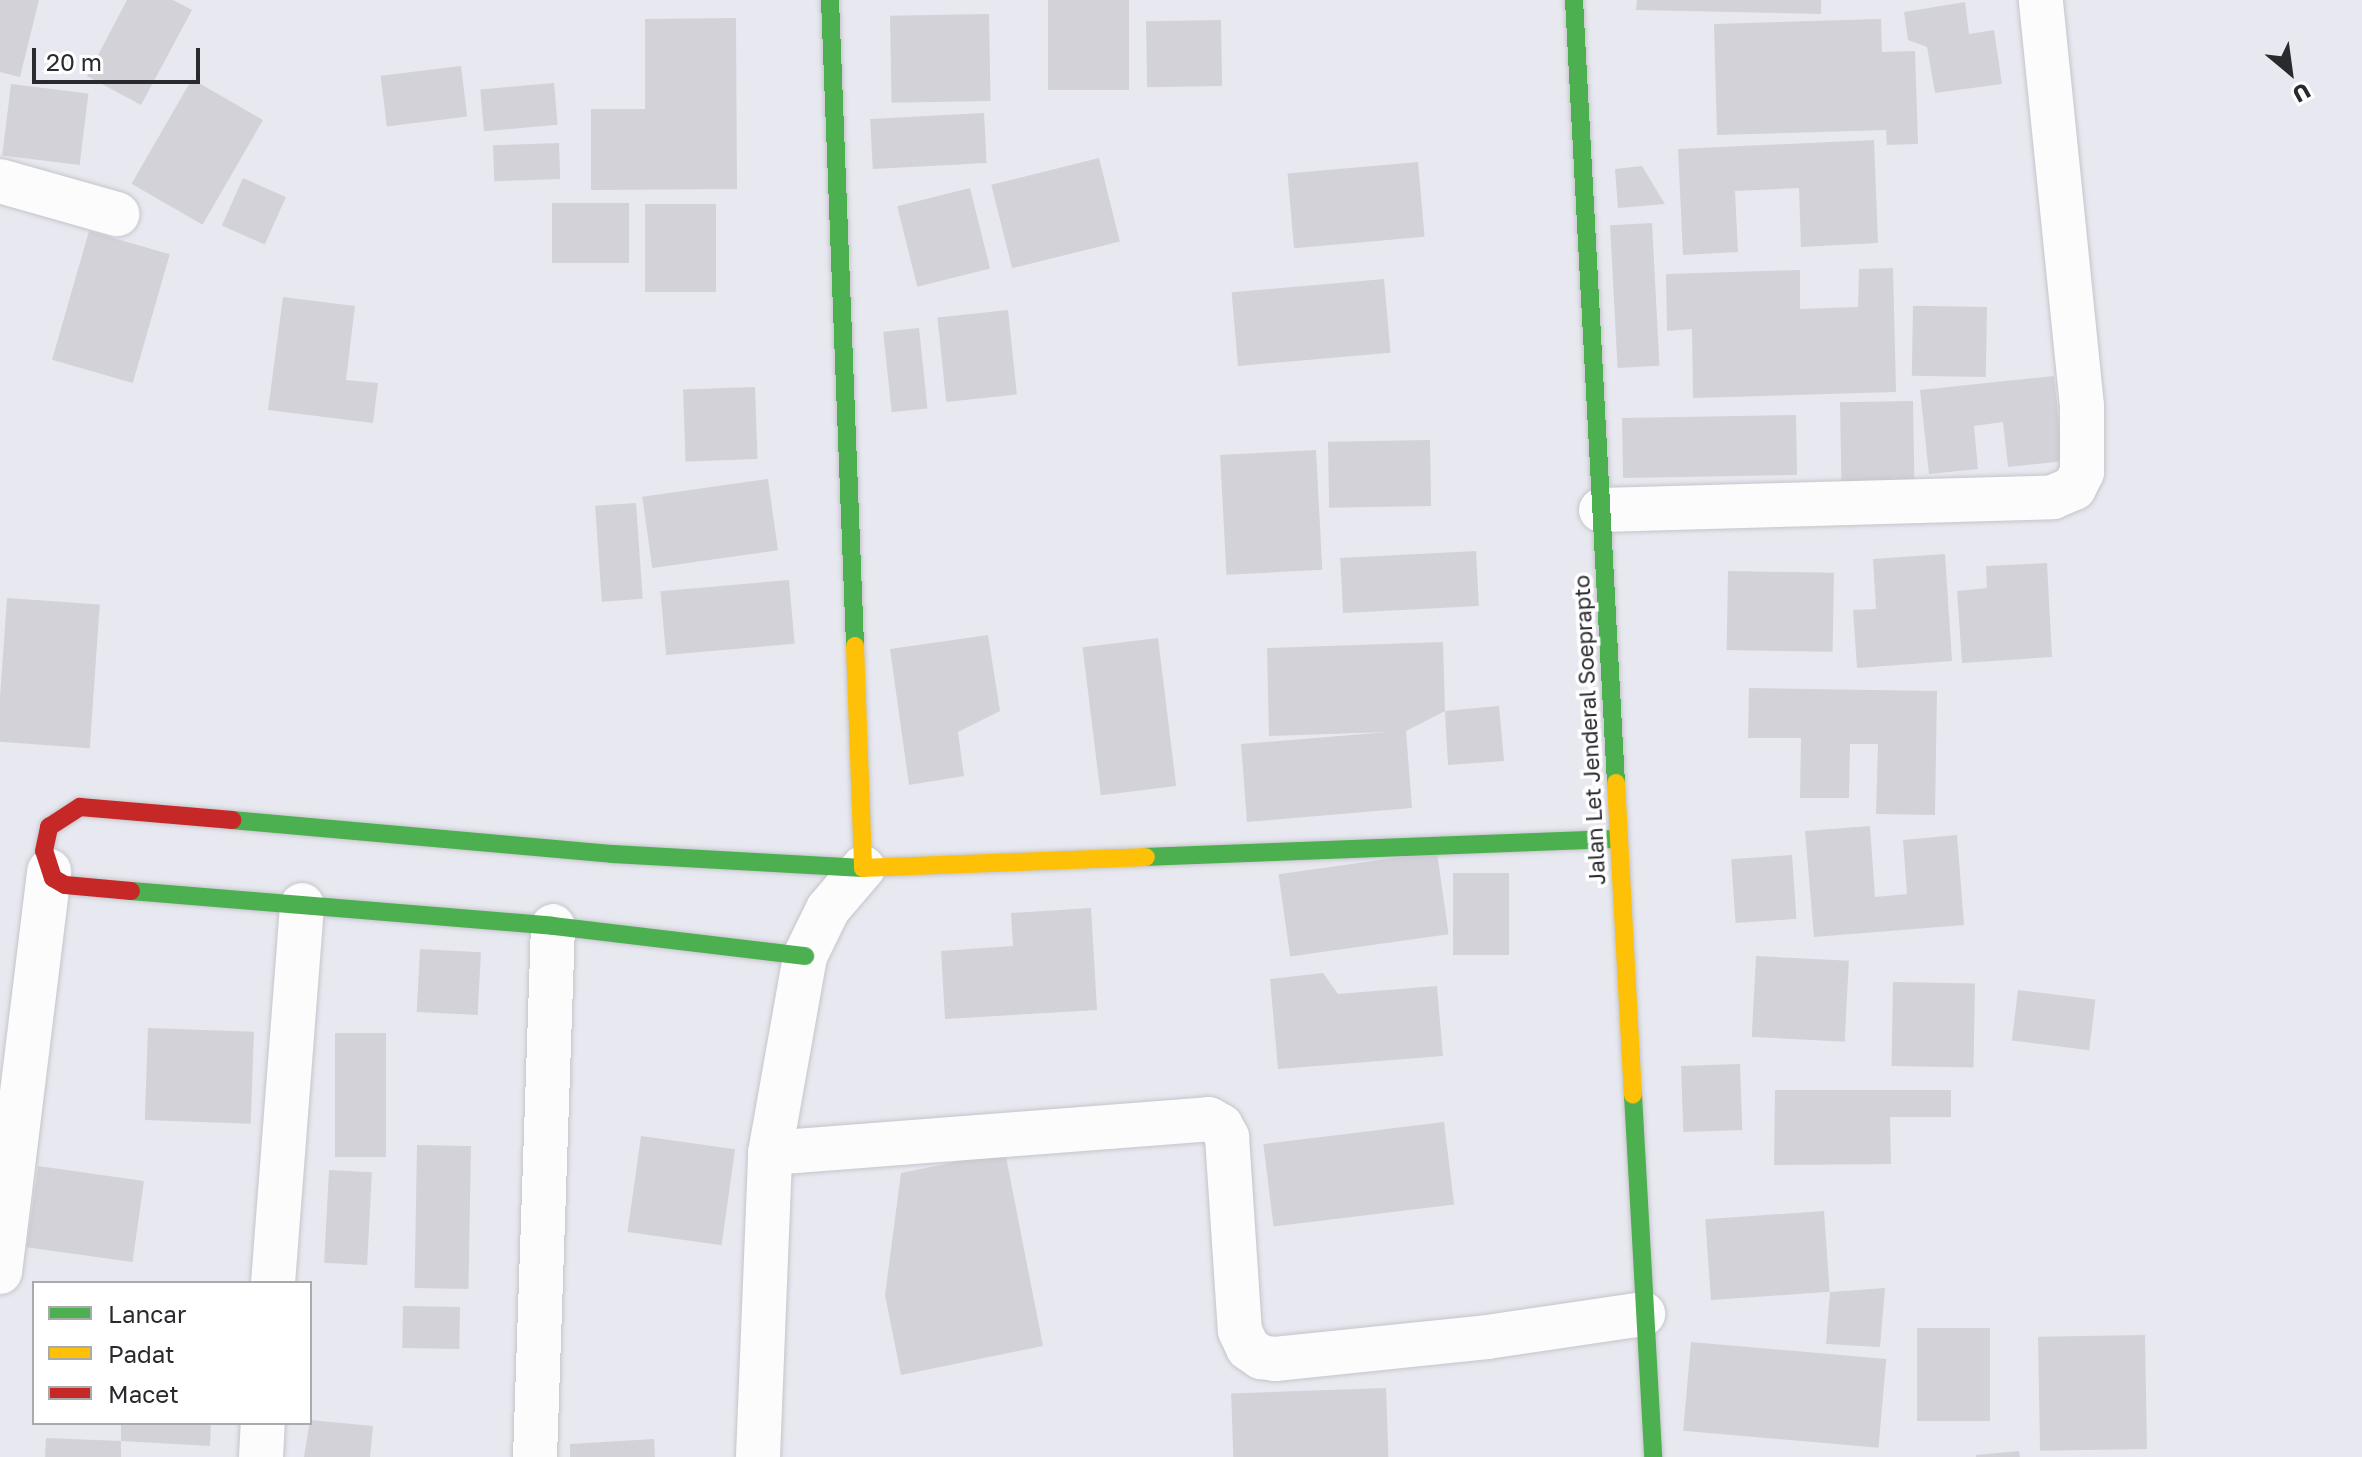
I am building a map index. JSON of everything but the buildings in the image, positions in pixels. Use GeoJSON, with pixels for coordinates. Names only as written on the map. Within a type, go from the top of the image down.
{"type":"FeatureCollection","features":[{"type":"Feature","properties":{"kind":"street"},"geometry":{"type":"LineString","coordinates":[[758,1457],[770,1153],[805,956],[828,909],[863,868],[830,0]]}},
{"type":"Feature","properties":{"kind":"street","name":"Jalan Let Jenderal Soeprapto"},"geometry":{"type":"LineString","coordinates":[[1574,0],[1653,1457]]}},
{"type":"Feature","properties":{"kind":"street"},"geometry":{"type":"LineString","coordinates":[[1601,510],[2053,497],[2074,488],[2082,472],[2082,406],[2041,0]]}},
{"type":"Feature","properties":{"kind":"street"},"geometry":{"type":"LineString","coordinates":[[0,181],[117,214]]}},
{"type":"Feature","properties":{"kind":"street"},"geometry":{"type":"LineString","coordinates":[[805,956],[553,926],[65,885],[53,878],[44,851],[49,827],[61,816],[80,807],[613,854],[863,868],[1618,839]]}},
{"type":"Feature","properties":{"kind":"street"},"geometry":{"type":"LineString","coordinates":[[0,1272],[49,871]]}},
{"type":"Feature","properties":{"kind":"street"},"geometry":{"type":"LineString","coordinates":[[273,1281],[302,905]]}},
{"type":"Feature","properties":{"kind":"street"},"geometry":{"type":"LineString","coordinates":[[535,1457],[553,926]]}},
{"type":"Feature","properties":{"kind":"street"},"geometry":{"type":"LineString","coordinates":[[770,1153],[1209,1119],[1221,1126],[1227,1137],[1240,1331],[1248,1348],[1261,1357],[1275,1359],[1487,1337],[1643,1314]]}},
{"type":"Feature","properties":{"kind":"street"},"geometry":{"type":"LineString","coordinates":[[261,1457],[263,1425]]}},
{"type":"Feature","properties":{"kind":"traffic: fast"},"geometry":{"type":"LineString","coordinates":[[830,0],[855,646]]}},
{"type":"Feature","properties":{"kind":"traffic: fast"},"geometry":{"type":"LineString","coordinates":[[1574,0],[1616,783]]}},
{"type":"Feature","properties":{"kind":"traffic: fast"},"geometry":{"type":"LineString","coordinates":[[232,820],[613,854],[863,868]]}},
{"type":"Feature","properties":{"kind":"traffic: fast"},"geometry":{"type":"LineString","coordinates":[[1146,857],[1618,839]]}},
{"type":"Feature","properties":{"kind":"traffic: fast"},"geometry":{"type":"LineString","coordinates":[[131,891],[553,926],[805,956]]}},
{"type":"Feature","properties":{"kind":"traffic: fast"},"geometry":{"type":"LineString","coordinates":[[1633,1095],[1653,1457]]}},
{"type":"Feature","properties":{"kind":"traffic: slow"},"geometry":{"type":"LineString","coordinates":[[855,646],[863,868],[1146,857]]}},
{"type":"Feature","properties":{"kind":"traffic: slow"},"geometry":{"type":"LineString","coordinates":[[1616,783],[1633,1095]]}},
{"type":"Feature","properties":{"kind":"traffic: jam"},"geometry":{"type":"LineString","coordinates":[[131,891],[65,885],[53,878],[44,851],[49,827],[80,807],[232,820]]}}]}
